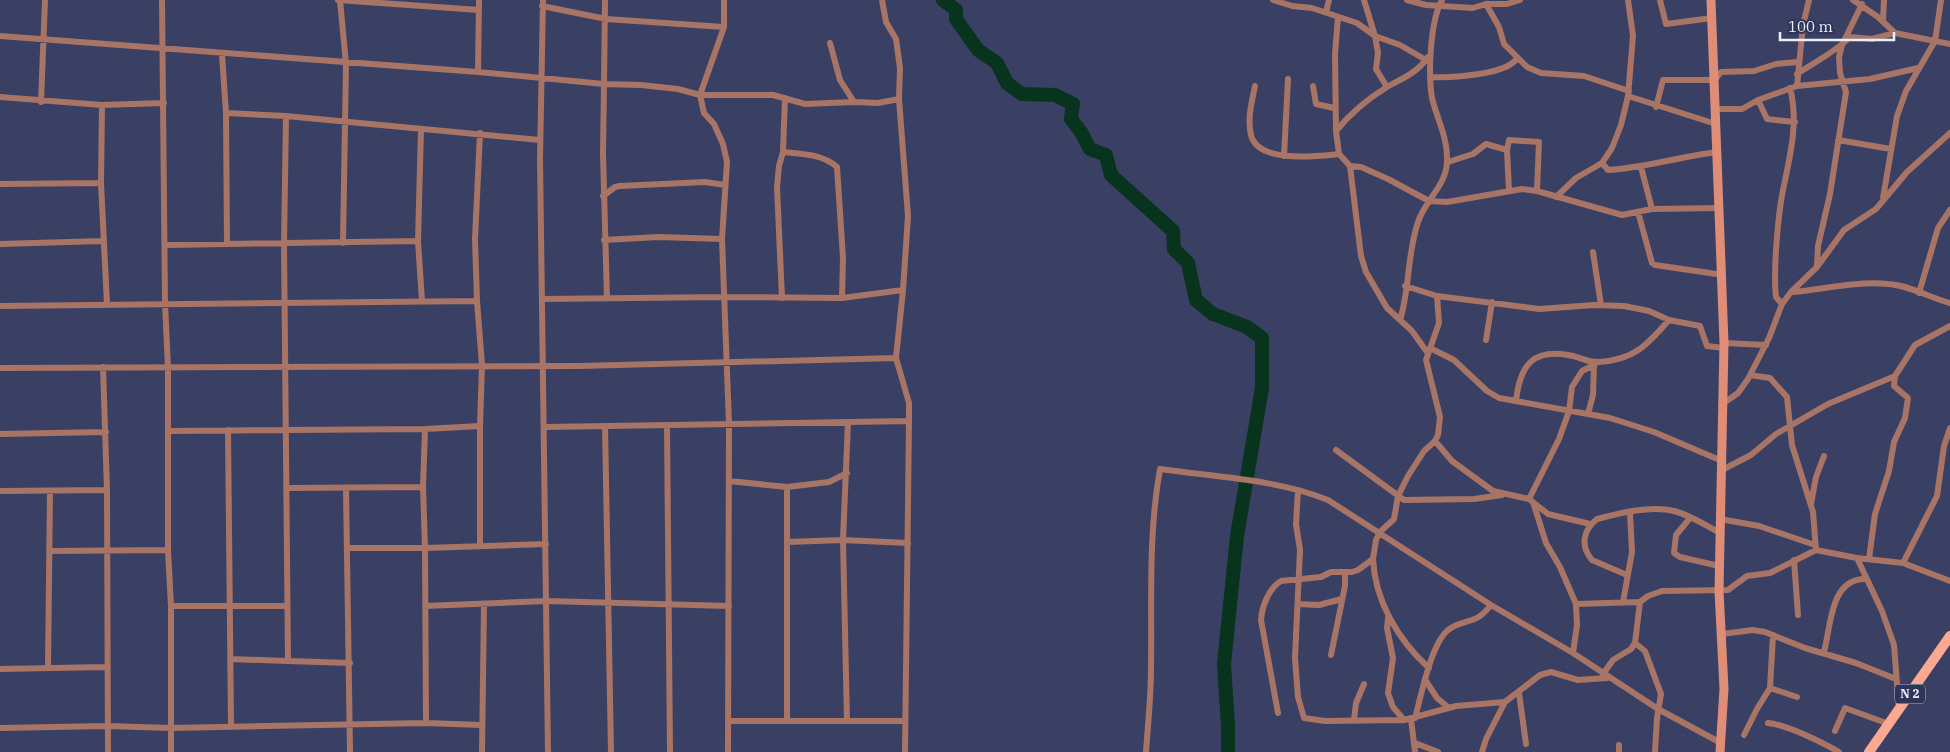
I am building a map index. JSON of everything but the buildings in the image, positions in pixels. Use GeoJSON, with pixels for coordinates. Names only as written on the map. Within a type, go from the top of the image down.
{"type":"FeatureCollection","features":[{"type":"Feature","properties":{"kind":"main road","name":"N 2"},"geometry":{"type":"LineString","coordinates":[[1872,751],[1899,708],[1950,636]]}},
{"type":"Feature","properties":{"kind":"street"},"geometry":{"type":"LineString","coordinates":[[41,102],[45,40],[45,0]]}},
{"type":"Feature","properties":{"kind":"street"},"geometry":{"type":"LineString","coordinates":[[162,0],[166,246],[165,304],[169,431],[168,550],[171,606],[171,752]]}},
{"type":"Feature","properties":{"kind":"street"},"geometry":{"type":"LineString","coordinates":[[343,244],[346,64],[339,0],[479,10]]}},
{"type":"Feature","properties":{"kind":"street"},"geometry":{"type":"LineString","coordinates":[[478,72],[479,0]]}},
{"type":"Feature","properties":{"kind":"street"},"geometry":{"type":"LineString","coordinates":[[605,0],[604,240],[606,299]]}},
{"type":"Feature","properties":{"kind":"street"},"geometry":{"type":"LineString","coordinates":[[724,0],[724,27],[700,95],[704,113],[714,124],[723,144],[727,162],[722,239],[729,424],[730,721],[728,752]]}},
{"type":"Feature","properties":{"kind":"street"},"geometry":{"type":"LineString","coordinates":[[882,0],[886,22],[896,39],[898,47],[899,99],[908,206],[904,290],[896,358],[908,403],[909,422],[905,752]]}},
{"type":"Feature","properties":{"kind":"street"},"geometry":{"type":"LineString","coordinates":[[1273,0],[1292,6],[1302,6],[1326,12],[1357,24],[1375,36],[1400,45],[1426,60]]}},
{"type":"Feature","properties":{"kind":"street"},"geometry":{"type":"LineString","coordinates":[[1326,12],[1329,0]]}},
{"type":"Feature","properties":{"kind":"street"},"geometry":{"type":"LineString","coordinates":[[1364,0],[1378,53],[1376,69],[1387,87]]}},
{"type":"Feature","properties":{"kind":"street"},"geometry":{"type":"LineString","coordinates":[[1407,0],[1426,5],[1440,3],[1473,8],[1486,4],[1507,4],[1520,0]]}},
{"type":"Feature","properties":{"kind":"street"},"geometry":{"type":"LineString","coordinates":[[1556,197],[1576,178],[1602,163],[1612,148],[1621,125],[1628,94],[1633,36],[1628,0]]}},
{"type":"Feature","properties":{"kind":"street"},"geometry":{"type":"LineString","coordinates":[[1660,0],[1666,24],[1712,18]]}},
{"type":"Feature","properties":{"kind":"street"},"geometry":{"type":"LineString","coordinates":[[1146,752],[1151,670],[1152,553],[1156,494],[1160,470],[1298,490],[1328,500],[1491,605],[1573,653],[1605,676],[1720,748],[1724,690],[1719,566],[1724,345],[1723,275],[1711,0]]}},
{"type":"Feature","properties":{"kind":"street"},"geometry":{"type":"LineString","coordinates":[[1782,304],[1776,294],[1783,191],[1796,114],[1794,87],[1809,0]]}},
{"type":"Feature","properties":{"kind":"street"},"geometry":{"type":"LineString","coordinates":[[1853,0],[1862,4],[1895,33]]}},
{"type":"Feature","properties":{"kind":"street"},"geometry":{"type":"LineString","coordinates":[[1883,21],[1884,0]]}},
{"type":"Feature","properties":{"kind":"street"},"geometry":{"type":"LineString","coordinates":[[1883,200],[1891,149],[1902,102],[1918,68],[1935,41],[1941,0]]}},
{"type":"Feature","properties":{"kind":"street"},"geometry":{"type":"LineString","coordinates":[[548,752],[540,140],[543,3],[606,19],[724,27]]}},
{"type":"Feature","properties":{"kind":"street"},"geometry":{"type":"LineString","coordinates":[[1400,320],[1410,252],[1418,220],[1440,185],[1448,162],[1446,140],[1432,96],[1431,77],[1430,52],[1440,3]]}},
{"type":"Feature","properties":{"kind":"street"},"geometry":{"type":"LineString","coordinates":[[1486,4],[1499,27],[1504,44],[1517,58],[1535,72],[1584,76],[1656,107],[1716,124]]}},
{"type":"Feature","properties":{"kind":"street"},"geometry":{"type":"LineString","coordinates":[[1817,267],[1818,246],[1830,194],[1846,98],[1844,81],[1838,64],[1842,45],[1862,4]]}},
{"type":"Feature","properties":{"kind":"street"},"geometry":{"type":"LineString","coordinates":[[1338,17],[1334,108],[1336,131],[1340,154],[1350,166],[1361,256],[1366,272],[1386,308],[1412,331],[1428,350],[1454,360],[1493,395],[1516,402],[1610,418],[1654,432],[1722,466],[1751,455],[1771,438],[1835,400],[1895,376]]}},
{"type":"Feature","properties":{"kind":"street"},"geometry":{"type":"LineString","coordinates":[[1797,74],[1842,45],[1852,36],[1872,39],[1895,33],[1950,44]]}},
{"type":"Feature","properties":{"kind":"street"},"geometry":{"type":"LineString","coordinates":[[0,36],[346,64],[478,72],[540,80],[641,84],[678,89],[700,95],[748,94],[785,98],[805,104],[878,103],[899,99]]}},
{"type":"Feature","properties":{"kind":"street"},"geometry":{"type":"LineString","coordinates":[[830,43],[840,80],[854,102]]}},
{"type":"Feature","properties":{"kind":"street"},"geometry":{"type":"LineString","coordinates":[[1336,131],[1387,87],[1410,76],[1426,60],[1430,52]]}},
{"type":"Feature","properties":{"kind":"street"},"geometry":{"type":"LineString","coordinates":[[222,54],[226,113],[227,244]]}},
{"type":"Feature","properties":{"kind":"street"},"geometry":{"type":"LineString","coordinates":[[1431,77],[1474,76],[1509,67],[1517,58]]}},
{"type":"Feature","properties":{"kind":"street"},"geometry":{"type":"LineString","coordinates":[[1715,80],[1720,72],[1754,71],[1776,64],[1798,62]]}},
{"type":"Feature","properties":{"kind":"street"},"geometry":{"type":"LineString","coordinates":[[1716,109],[1742,109],[1758,100],[1794,87],[1870,79],[1918,68]]}},
{"type":"Feature","properties":{"kind":"street"},"geometry":{"type":"LineString","coordinates":[[1284,156],[1288,79]]}},
{"type":"Feature","properties":{"kind":"street"},"geometry":{"type":"LineString","coordinates":[[1656,107],[1663,80],[1715,80]]}},
{"type":"Feature","properties":{"kind":"street"},"geometry":{"type":"LineString","coordinates":[[1255,86],[1250,124],[1252,137],[1260,147],[1284,156],[1340,154]]}},
{"type":"Feature","properties":{"kind":"street"},"geometry":{"type":"LineString","coordinates":[[1313,86],[1318,106],[1334,108]]}},
{"type":"Feature","properties":{"kind":"street"},"geometry":{"type":"LineString","coordinates":[[0,98],[102,105],[164,103]]}},
{"type":"Feature","properties":{"kind":"street"},"geometry":{"type":"LineString","coordinates":[[782,298],[778,187],[779,166],[783,152],[785,98]]}},
{"type":"Feature","properties":{"kind":"street"},"geometry":{"type":"LineString","coordinates":[[1758,100],[1767,119],[1795,122]]}},
{"type":"Feature","properties":{"kind":"street"},"geometry":{"type":"LineString","coordinates":[[102,105],[101,183],[107,304]]}},
{"type":"Feature","properties":{"kind":"street"},"geometry":{"type":"LineString","coordinates":[[226,113],[286,116],[540,140]]}},
{"type":"Feature","properties":{"kind":"street"},"geometry":{"type":"LineString","coordinates":[[286,116],[284,244],[288,661]]}},
{"type":"Feature","properties":{"kind":"street"},"geometry":{"type":"LineString","coordinates":[[421,129],[418,241],[422,301]]}},
{"type":"Feature","properties":{"kind":"street"},"geometry":{"type":"LineString","coordinates":[[480,133],[475,232],[477,301],[482,365],[480,544]]}},
{"type":"Feature","properties":{"kind":"street"},"geometry":{"type":"LineString","coordinates":[[1724,403],[1738,393],[1750,375],[1766,345],[1782,304],[1791,292],[1817,267],[1844,230],[1870,214],[1907,172],[1950,133]]}},
{"type":"Feature","properties":{"kind":"street"},"geometry":{"type":"LineString","coordinates":[[1509,190],[1506,150],[1509,140],[1538,141],[1537,191]]}},
{"type":"Feature","properties":{"kind":"street"},"geometry":{"type":"LineString","coordinates":[[1838,140],[1891,149]]}},
{"type":"Feature","properties":{"kind":"street"},"geometry":{"type":"LineString","coordinates":[[1448,162],[1472,154],[1486,144],[1506,150]]}},
{"type":"Feature","properties":{"kind":"street"},"geometry":{"type":"LineString","coordinates":[[783,152],[814,156],[831,162],[837,167],[843,258],[842,298]]}},
{"type":"Feature","properties":{"kind":"street"},"geometry":{"type":"LineString","coordinates":[[1602,163],[1608,170],[1641,167],[1690,155],[1718,152]]}},
{"type":"Feature","properties":{"kind":"street"},"geometry":{"type":"LineString","coordinates":[[1350,166],[1361,167],[1388,179],[1429,202],[1447,202],[1509,190],[1537,191],[1620,214],[1652,209],[1720,208]]}},
{"type":"Feature","properties":{"kind":"street"},"geometry":{"type":"LineString","coordinates":[[1641,167],[1652,209]]}},
{"type":"Feature","properties":{"kind":"street"},"geometry":{"type":"LineString","coordinates":[[604,196],[615,187],[620,186],[705,182],[725,185]]}},
{"type":"Feature","properties":{"kind":"street"},"geometry":{"type":"LineString","coordinates":[[0,184],[101,183]]}},
{"type":"Feature","properties":{"kind":"street"},"geometry":{"type":"LineString","coordinates":[[1919,293],[1938,228],[1950,210]]}},
{"type":"Feature","properties":{"kind":"street"},"geometry":{"type":"LineString","coordinates":[[1638,212],[1652,263],[1655,266],[1723,275]]}},
{"type":"Feature","properties":{"kind":"street"},"geometry":{"type":"LineString","coordinates":[[604,240],[658,237],[722,239]]}},
{"type":"Feature","properties":{"kind":"street"},"geometry":{"type":"LineString","coordinates":[[0,244],[104,241]]}},
{"type":"Feature","properties":{"kind":"street"},"geometry":{"type":"LineString","coordinates":[[166,246],[343,244],[418,241]]}},
{"type":"Feature","properties":{"kind":"street"},"geometry":{"type":"LineString","coordinates":[[1592,252],[1601,305]]}},
{"type":"Feature","properties":{"kind":"street"},"geometry":{"type":"LineString","coordinates":[[1791,292],[1827,289],[1839,284],[1890,284],[1950,303]]}},
{"type":"Feature","properties":{"kind":"street"},"geometry":{"type":"LineString","coordinates":[[1405,286],[1437,296],[1547,309],[1601,305],[1649,311],[1669,320],[1700,326],[1708,346],[1766,345]]}},
{"type":"Feature","properties":{"kind":"street"},"geometry":{"type":"LineString","coordinates":[[543,299],[842,298],[904,290]]}},
{"type":"Feature","properties":{"kind":"street"},"geometry":{"type":"LineString","coordinates":[[1429,668],[1410,650],[1388,618],[1374,568],[1373,549],[1380,532],[1394,519],[1398,496],[1418,459],[1435,442],[1438,435],[1440,417],[1426,367],[1428,350],[1439,323],[1437,296]]}},
{"type":"Feature","properties":{"kind":"street"},"geometry":{"type":"LineString","coordinates":[[0,306],[477,301]]}},
{"type":"Feature","properties":{"kind":"street"},"geometry":{"type":"LineString","coordinates":[[1486,340],[1492,302]]}},
{"type":"Feature","properties":{"kind":"street"},"geometry":{"type":"LineString","coordinates":[[1573,653],[1577,625],[1576,604],[1560,567],[1546,543],[1531,501],[1569,411],[1572,387],[1582,371],[1595,364],[1640,351],[1669,320]]}},
{"type":"Feature","properties":{"kind":"street"},"geometry":{"type":"LineString","coordinates":[[1870,559],[1875,514],[1889,471],[1894,442],[1908,409],[1908,398],[1894,386],[1895,376],[1915,345],[1950,326]]}},
{"type":"Feature","properties":{"kind":"street"},"geometry":{"type":"LineString","coordinates":[[1516,402],[1520,375],[1536,358],[1555,354],[1570,355],[1595,364]]}},
{"type":"Feature","properties":{"kind":"street"},"geometry":{"type":"LineString","coordinates":[[0,368],[544,365],[896,358]]}},
{"type":"Feature","properties":{"kind":"street"},"geometry":{"type":"LineString","coordinates":[[1588,414],[1593,395],[1595,364]]}},
{"type":"Feature","properties":{"kind":"street"},"geometry":{"type":"LineString","coordinates":[[103,368],[107,490],[108,752]]}},
{"type":"Feature","properties":{"kind":"street"},"geometry":{"type":"LineString","coordinates":[[1750,375],[1770,378],[1784,393],[1788,402],[1789,428],[1796,463],[1815,522],[1816,547]]}},
{"type":"Feature","properties":{"kind":"street"},"geometry":{"type":"LineString","coordinates":[[847,721],[843,540],[848,422]]}},
{"type":"Feature","properties":{"kind":"street"},"geometry":{"type":"LineString","coordinates":[[545,427],[909,422]]}},
{"type":"Feature","properties":{"kind":"street"},"geometry":{"type":"LineString","coordinates":[[667,425],[670,752]]}},
{"type":"Feature","properties":{"kind":"street"},"geometry":{"type":"LineString","coordinates":[[169,431],[425,429],[480,426]]}},
{"type":"Feature","properties":{"kind":"street"},"geometry":{"type":"LineString","coordinates":[[605,426],[610,603],[611,752]]}},
{"type":"Feature","properties":{"kind":"street"},"geometry":{"type":"LineString","coordinates":[[1903,563],[1937,496],[1944,446],[1950,428]]}},
{"type":"Feature","properties":{"kind":"street"},"geometry":{"type":"LineString","coordinates":[[425,429],[423,487],[426,722]]}},
{"type":"Feature","properties":{"kind":"street"},"geometry":{"type":"LineString","coordinates":[[228,430],[231,726]]}},
{"type":"Feature","properties":{"kind":"street"},"geometry":{"type":"LineString","coordinates":[[0,434],[106,432]]}},
{"type":"Feature","properties":{"kind":"street"},"geometry":{"type":"LineString","coordinates":[[1435,442],[1452,461],[1482,485],[1502,494],[1531,501],[1548,514],[1590,524]]}},
{"type":"Feature","properties":{"kind":"street"},"geometry":{"type":"LineString","coordinates":[[1336,450],[1398,496],[1408,501],[1474,499],[1502,494]]}},
{"type":"Feature","properties":{"kind":"street"},"geometry":{"type":"LineString","coordinates":[[1811,506],[1816,477],[1824,456]]}},
{"type":"Feature","properties":{"kind":"street"},"geometry":{"type":"LineString","coordinates":[[729,481],[787,487],[829,482],[847,473]]}},
{"type":"Feature","properties":{"kind":"street"},"geometry":{"type":"LineString","coordinates":[[287,488],[423,487]]}},
{"type":"Feature","properties":{"kind":"street"},"geometry":{"type":"LineString","coordinates":[[787,487],[787,721]]}},
{"type":"Feature","properties":{"kind":"street"},"geometry":{"type":"LineString","coordinates":[[346,489],[350,752]]}},
{"type":"Feature","properties":{"kind":"street"},"geometry":{"type":"LineString","coordinates":[[0,491],[107,490]]}},
{"type":"Feature","properties":{"kind":"street"},"geometry":{"type":"LineString","coordinates":[[1298,490],[1296,524],[1300,550],[1295,644],[1296,679],[1298,702],[1303,716],[1308,720],[1410,719],[1469,704],[1505,702],[1519,693],[1540,674],[1546,672],[1578,680],[1605,676]]}},
{"type":"Feature","properties":{"kind":"street"},"geometry":{"type":"LineString","coordinates":[[48,667],[50,491]]}},
{"type":"Feature","properties":{"kind":"street"},"geometry":{"type":"LineString","coordinates":[[1627,575],[1592,560],[1588,556],[1584,538],[1590,524],[1597,519],[1665,509],[1690,518],[1720,533]]}},
{"type":"Feature","properties":{"kind":"street"},"geometry":{"type":"LineString","coordinates":[[1623,602],[1632,552],[1630,513]]}},
{"type":"Feature","properties":{"kind":"street"},"geometry":{"type":"LineString","coordinates":[[1690,518],[1676,535],[1674,553],[1680,557],[1719,566]]}},
{"type":"Feature","properties":{"kind":"street"},"geometry":{"type":"LineString","coordinates":[[1720,520],[1759,526],[1816,547],[1857,558],[1903,563],[1950,581]]}},
{"type":"Feature","properties":{"kind":"street"},"geometry":{"type":"LineString","coordinates":[[787,542],[843,540],[908,543]]}},
{"type":"Feature","properties":{"kind":"street"},"geometry":{"type":"LineString","coordinates":[[346,548],[425,548],[480,544],[546,544]]}},
{"type":"Feature","properties":{"kind":"street"},"geometry":{"type":"LineString","coordinates":[[1576,604],[1600,605],[1640,602],[1648,596],[1662,592],[1719,591],[1731,588],[1747,576],[1770,573],[1816,547]]}},
{"type":"Feature","properties":{"kind":"street"},"geometry":{"type":"LineString","coordinates":[[50,551],[168,550]]}},
{"type":"Feature","properties":{"kind":"street"},"geometry":{"type":"LineString","coordinates":[[1857,558],[1865,579],[1882,611],[1894,645],[1899,708]]}},
{"type":"Feature","properties":{"kind":"street"},"geometry":{"type":"LineString","coordinates":[[1278,713],[1261,620],[1261,611],[1275,584],[1286,579],[1321,577],[1331,572],[1345,573],[1358,570],[1373,559]]}},
{"type":"Feature","properties":{"kind":"street"},"geometry":{"type":"LineString","coordinates":[[1794,560],[1798,615]]}},
{"type":"Feature","properties":{"kind":"street"},"geometry":{"type":"LineString","coordinates":[[1331,655],[1345,586],[1345,573]]}},
{"type":"Feature","properties":{"kind":"street"},"geometry":{"type":"LineString","coordinates":[[1824,652],[1837,595],[1847,583],[1865,579]]}},
{"type":"Feature","properties":{"kind":"street"},"geometry":{"type":"LineString","coordinates":[[1298,604],[1319,605],[1342,599]]}},
{"type":"Feature","properties":{"kind":"street"},"geometry":{"type":"LineString","coordinates":[[425,606],[547,601],[729,606]]}},
{"type":"Feature","properties":{"kind":"street"},"geometry":{"type":"LineString","coordinates":[[1605,676],[1613,660],[1631,649],[1635,643],[1640,602]]}},
{"type":"Feature","properties":{"kind":"street"},"geometry":{"type":"LineString","coordinates":[[482,752],[484,604]]}},
{"type":"Feature","properties":{"kind":"street"},"geometry":{"type":"LineString","coordinates":[[1415,752],[1410,719],[1443,635],[1453,627],[1477,619],[1491,605]]}},
{"type":"Feature","properties":{"kind":"street"},"geometry":{"type":"LineString","coordinates":[[171,606],[287,606]]}},
{"type":"Feature","properties":{"kind":"street"},"geometry":{"type":"LineString","coordinates":[[1388,618],[1387,628],[1393,658],[1388,693],[1393,707],[1410,719]]}},
{"type":"Feature","properties":{"kind":"street"},"geometry":{"type":"LineString","coordinates":[[1722,634],[1753,630],[1773,635],[1896,679]]}},
{"type":"Feature","properties":{"kind":"street"},"geometry":{"type":"LineString","coordinates":[[1744,735],[1756,709],[1770,688],[1773,635]]}},
{"type":"Feature","properties":{"kind":"street"},"geometry":{"type":"LineString","coordinates":[[1635,643],[1645,650],[1661,699],[1658,709],[1655,752]]}},
{"type":"Feature","properties":{"kind":"street"},"geometry":{"type":"LineString","coordinates":[[230,660],[350,663]]}},
{"type":"Feature","properties":{"kind":"street"},"geometry":{"type":"LineString","coordinates":[[0,669],[48,667],[107,668]]}},
{"type":"Feature","properties":{"kind":"street"},"geometry":{"type":"LineString","coordinates":[[1426,681],[1437,698],[1449,708]]}},
{"type":"Feature","properties":{"kind":"street"},"geometry":{"type":"LineString","coordinates":[[1354,720],[1356,703],[1364,684]]}},
{"type":"Feature","properties":{"kind":"street"},"geometry":{"type":"LineString","coordinates":[[1770,688],[1797,697]]}},
{"type":"Feature","properties":{"kind":"street"},"geometry":{"type":"LineString","coordinates":[[1519,693],[1526,744]]}},
{"type":"Feature","properties":{"kind":"street"},"geometry":{"type":"LineString","coordinates":[[1482,752],[1486,739],[1505,702]]}},
{"type":"Feature","properties":{"kind":"street"},"geometry":{"type":"LineString","coordinates":[[1834,731],[1845,708],[1889,724]]}},
{"type":"Feature","properties":{"kind":"street"},"geometry":{"type":"LineString","coordinates":[[730,721],[906,721]]}},
{"type":"Feature","properties":{"kind":"street"},"geometry":{"type":"LineString","coordinates":[[0,728],[351,726],[426,722],[481,725]]}},
{"type":"Feature","properties":{"kind":"street"},"geometry":{"type":"LineString","coordinates":[[1768,723],[1778,724],[1808,736],[1839,752]]}},
{"type":"Feature","properties":{"kind":"street"},"geometry":{"type":"LineString","coordinates":[[1415,743],[1438,752]]}},
{"type":"Feature","properties":{"kind":"waterway"},"geometry":{"type":"LineString","coordinates":[[943,0],[956,10],[956,19],[978,50],[997,63],[1007,83],[1022,94],[1055,95],[1073,104],[1071,119],[1090,149],[1106,155],[1111,175],[1173,231],[1174,249],[1188,263],[1196,300],[1213,314],[1247,327],[1262,338],[1262,388],[1237,536],[1224,664],[1228,752]]}}]}
